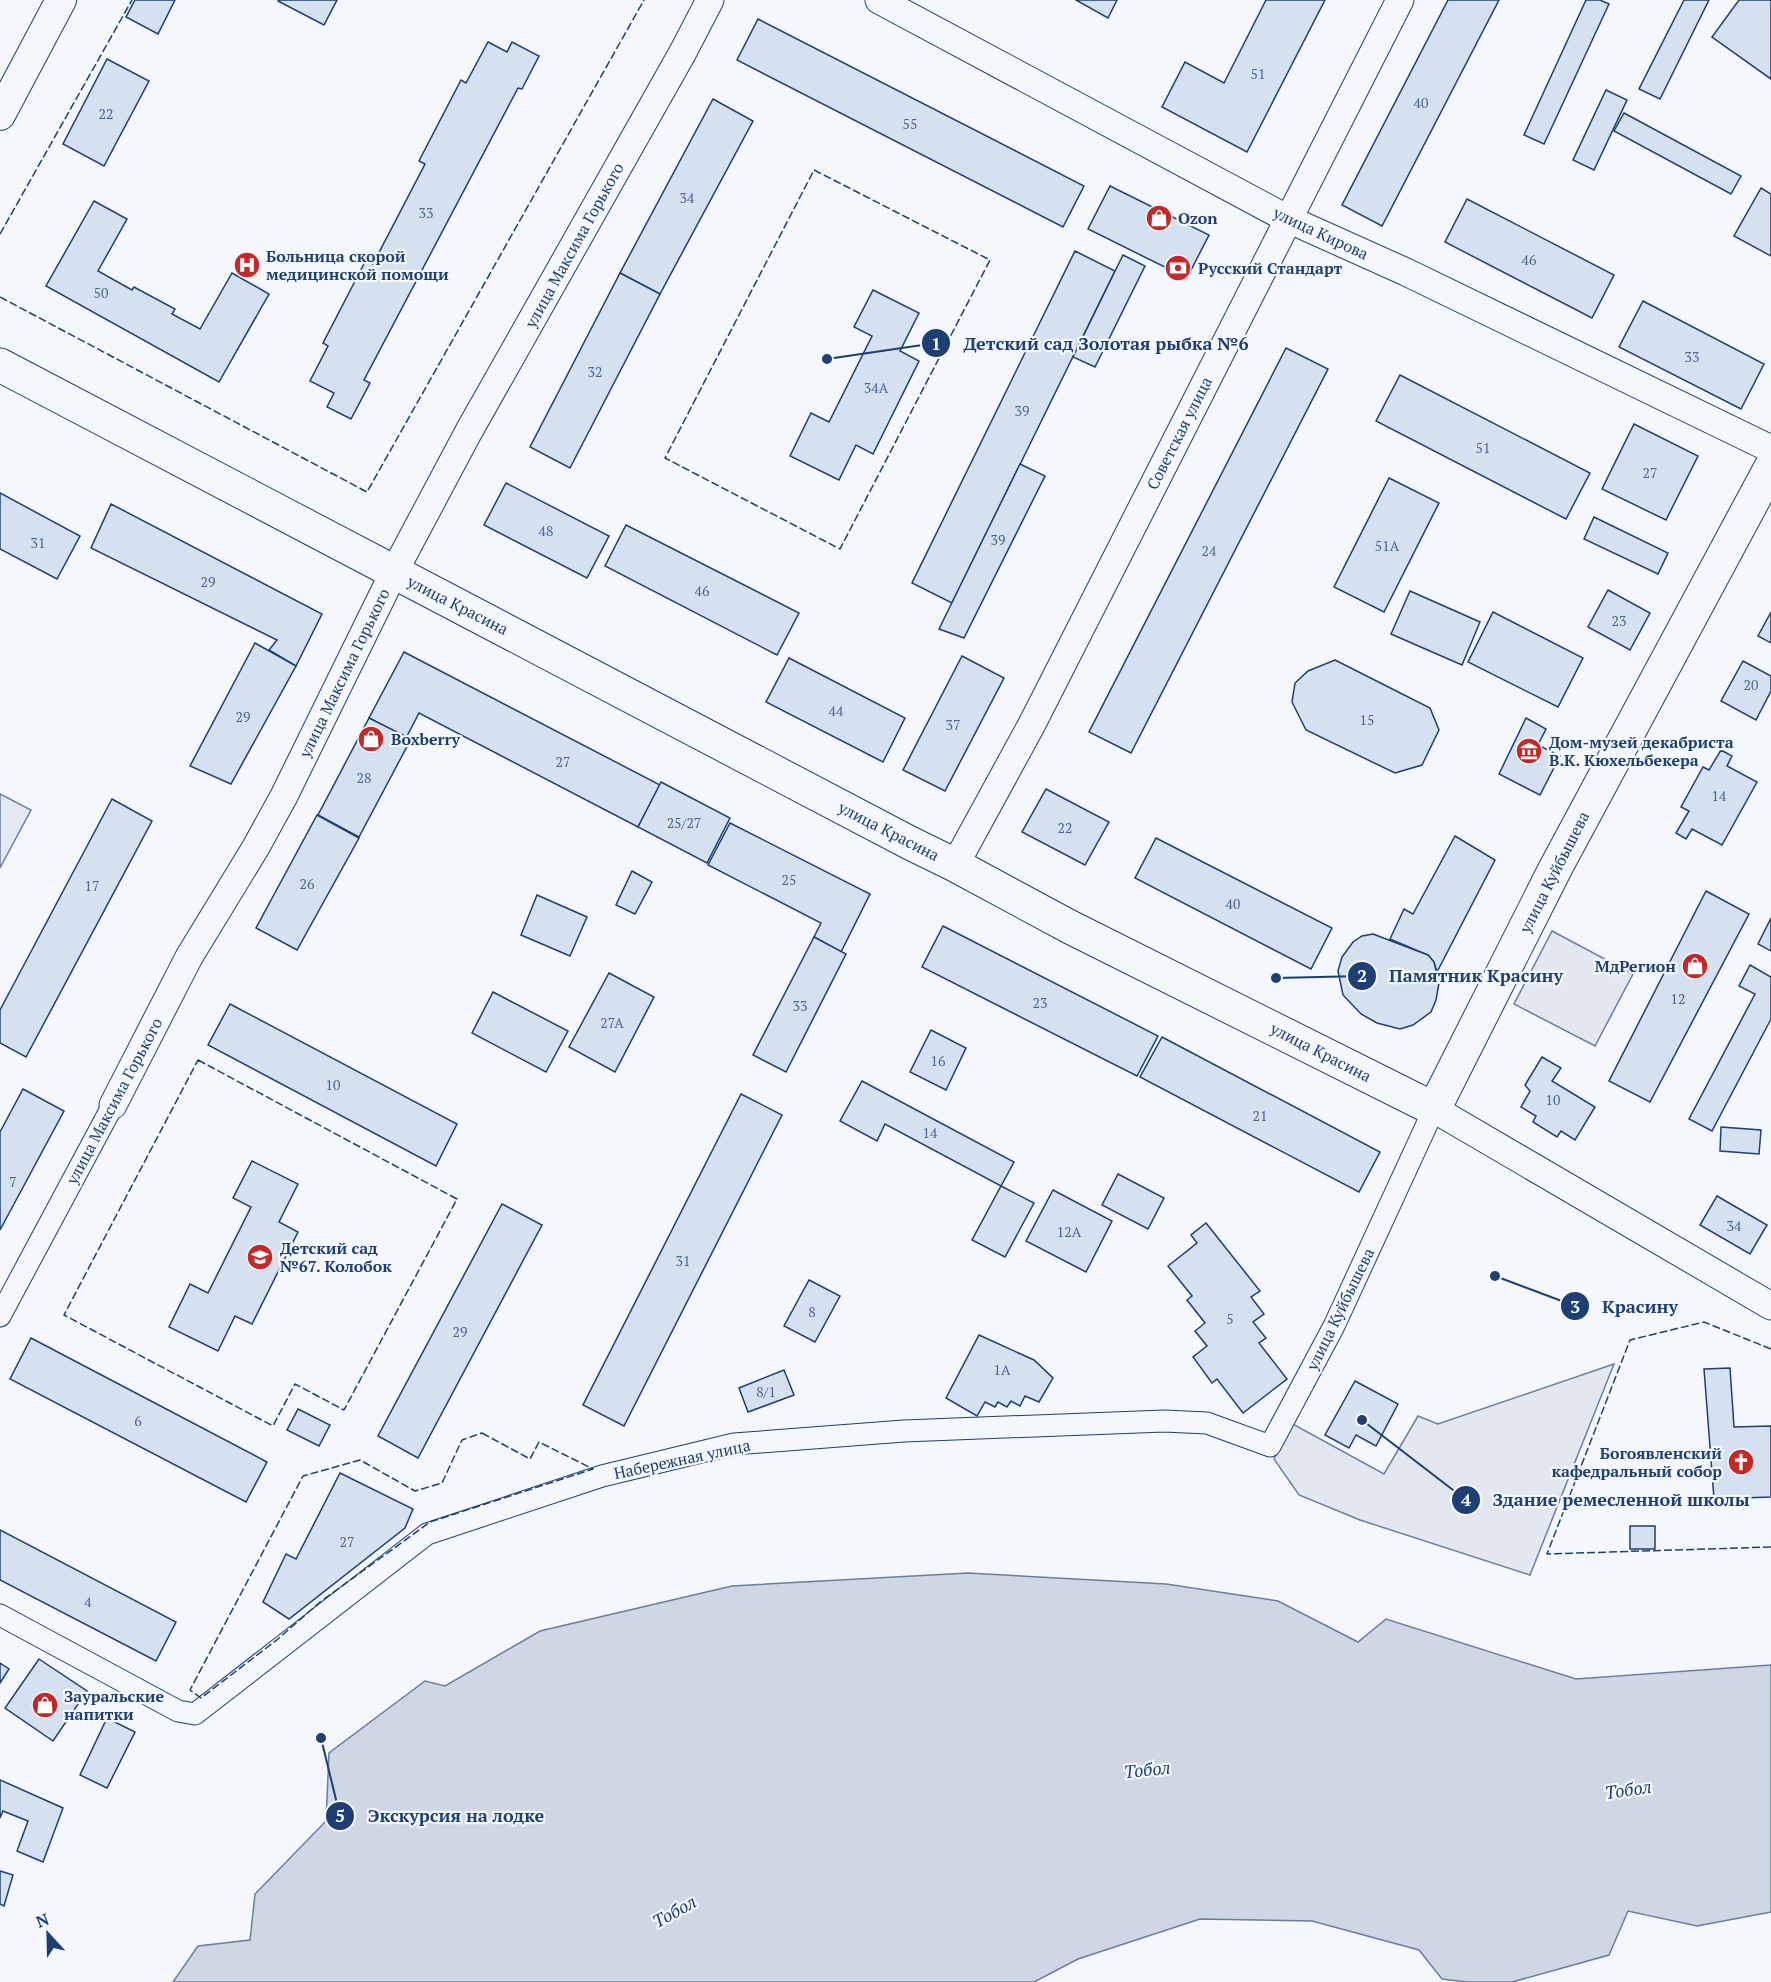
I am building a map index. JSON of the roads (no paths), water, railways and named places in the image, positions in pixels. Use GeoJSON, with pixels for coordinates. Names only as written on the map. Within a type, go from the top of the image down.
{"type":"FeatureCollection","features":[{"type":"Feature","properties":{"kind":"main road"},"geometry":{"type":"LineString","coordinates":[[0,115],[61,0]]}},
{"type":"Feature","properties":{"kind":"main road","name":"улица Красина"},"geometry":{"type":"LineString","coordinates":[[0,365],[1070,927],[1434,1109]]}},
{"type":"Feature","properties":{"kind":"main road","name":"улица Куйбышева"},"geometry":{"type":"LineString","coordinates":[[1434,1109],[1555,869],[1771,467]]}},
{"type":"Feature","properties":{"kind":"street","name":"улица Максима Горького"},"geometry":{"type":"LineString","coordinates":[[0,1316],[189,957],[256,847],[284,796],[394,572],[475,421],[710,0]]}},
{"type":"Feature","properties":{"kind":"street","name":"улица Кирова"},"geometry":{"type":"LineString","coordinates":[[879,0],[1288,219],[1406,272],[1771,449]]}},
{"type":"Feature","properties":{"kind":"street","name":"Советская улица"},"geometry":{"type":"LineString","coordinates":[[955,865],[1032,724],[1400,0]]}},
{"type":"Feature","properties":{"kind":"street","name":"улица Красина"},"geometry":{"type":"LineString","coordinates":[[1434,1109],[1771,1306]]}},
{"type":"Feature","properties":{"kind":"street","name":"улица Куйбышева"},"geometry":{"type":"LineString","coordinates":[[1270,1446],[1334,1326],[1434,1109]]}},
{"type":"Feature","properties":{"kind":"street","name":"Набережная улица"},"geometry":{"type":"LineString","coordinates":[[0,1615],[178,1711],[195,1714],[427,1534],[602,1476],[734,1444],[904,1431],[1164,1421],[1207,1423],[1270,1446]]}},
{"type":"Feature","properties":{"kind":"water","name":"Тобол"},"geometry":{"type":"Polygon","coordinates":[[[968,1573],[1166,1584],[1278,1601],[1358,1642],[1386,1619],[1576,1679],[1771,1665],[1771,1912],[1697,1926],[1628,1911],[1609,1955],[1512,1982],[1467,1982],[1442,1979],[1419,1950],[1312,1921],[1200,1919],[1078,1959],[1034,1982],[173,1982],[198,1946],[250,1940],[255,1894],[326,1821],[329,1753],[425,1681],[445,1686],[540,1631],[732,1586],[968,1573]]]}},
{"type":"Feature","properties":{"kind":"place","name":"Ozon"},"geometry":{"type":"Point","coordinates":[1159,218]}},
{"type":"Feature","properties":{"kind":"place","name":"Больница скорой медицинской помощи"},"geometry":{"type":"Point","coordinates":[247,265]}},
{"type":"Feature","properties":{"kind":"place","name":"Русский Стандарт"},"geometry":{"type":"Point","coordinates":[1178,268]}},
{"type":"Feature","properties":{"kind":"place","name":"Детский сад Золотая рыбка №6"},"geometry":{"type":"Point","coordinates":[827,359]}},
{"type":"Feature","properties":{"kind":"place","name":"Boxberry"},"geometry":{"type":"Point","coordinates":[371,739]}},
{"type":"Feature","properties":{"kind":"place","name":"Дом-музей декабриста В.К. Кюхельбекера"},"geometry":{"type":"Point","coordinates":[1529,751]}},
{"type":"Feature","properties":{"kind":"place","name":"МдРегион"},"geometry":{"type":"Point","coordinates":[1695,966]}},
{"type":"Feature","properties":{"kind":"place","name":"Памятник Красину"},"geometry":{"type":"Point","coordinates":[1276,978]}},
{"type":"Feature","properties":{"kind":"place","name":"Детский сад №67. Колобок"},"geometry":{"type":"Point","coordinates":[260,1257]}},
{"type":"Feature","properties":{"kind":"place","name":"Красину"},"geometry":{"type":"Point","coordinates":[1495,1276]}},
{"type":"Feature","properties":{"kind":"place","name":"Здание ремесленной школы"},"geometry":{"type":"Point","coordinates":[1362,1420]}},
{"type":"Feature","properties":{"kind":"place","name":"Богоявленский кафедральный собор"},"geometry":{"type":"Point","coordinates":[1741,1462]}},
{"type":"Feature","properties":{"kind":"place","name":"Зауральские напитки"},"geometry":{"type":"Point","coordinates":[45,1705]}},
{"type":"Feature","properties":{"kind":"place","name":"Экскурсия на лодке"},"geometry":{"type":"Point","coordinates":[321,1738]}}]}
